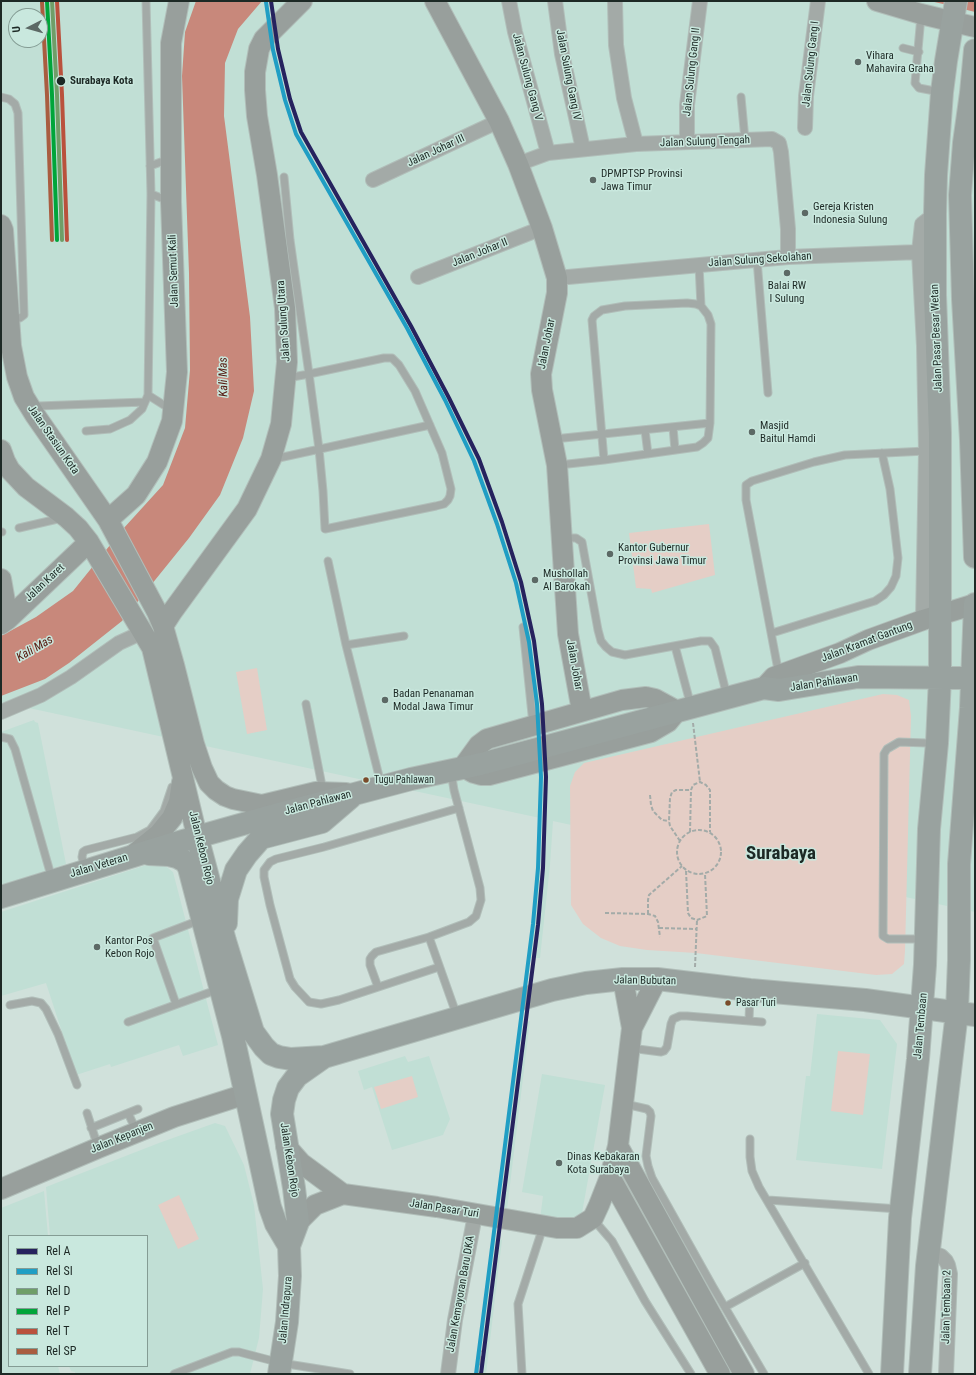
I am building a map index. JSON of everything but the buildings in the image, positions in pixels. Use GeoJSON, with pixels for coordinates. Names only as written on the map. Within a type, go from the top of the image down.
{"type":"FeatureCollection","features":[{"type":"Feature","properties":{"kind":"main road","name":"Jalan Pasar Besar Wetan"},"geometry":{"type":"LineString","coordinates":[[933,679],[932,403],[936,175],[942,92],[955,11]]}},
{"type":"Feature","properties":{"kind":"main road"},"geometry":{"type":"LineString","coordinates":[[975,50],[964,143],[960,195],[969,299],[971,440],[975,557]]}},
{"type":"Feature","properties":{"kind":"main road"},"geometry":{"type":"LineString","coordinates":[[942,92],[952,85],[957,84],[971,94]]}},
{"type":"Feature","properties":{"kind":"main road"},"geometry":{"type":"LineString","coordinates":[[920,1374],[929,1252],[966,1013],[959,960],[959,864],[974,678],[975,604]]}},
{"type":"Feature","properties":{"kind":"main road","name":"Jalan Pahlawan"},"geometry":{"type":"LineString","coordinates":[[198,836],[381,787],[489,762],[727,698],[771,681],[779,690],[858,677],[933,679],[974,678]]}},
{"type":"Feature","properties":{"kind":"main road","name":"Jalan Tembaan"},"geometry":{"type":"LineString","coordinates":[[892,1374],[901,1209],[929,829],[937,743],[933,679]]}},
{"type":"Feature","properties":{"kind":"main road"},"geometry":{"type":"LineString","coordinates":[[225,941],[227,899],[236,870],[261,838],[322,822],[356,794]]}},
{"type":"Feature","properties":{"kind":"main road","name":"Jalan Veteran"},"geometry":{"type":"LineString","coordinates":[[1,896],[198,836]]}},
{"type":"Feature","properties":{"kind":"main road","name":"Jalan Kebon Rojo"},"geometry":{"type":"LineString","coordinates":[[198,836],[225,941],[253,1032],[271,1054],[279,1057],[291,1059],[324,1057]]}},
{"type":"Feature","properties":{"kind":"main road","name":"Jalan Kebon Rojo"},"geometry":{"type":"LineString","coordinates":[[135,856],[169,855],[182,859],[186,862],[189,868],[233,1036],[270,1207],[276,1224],[289,1246]]}},
{"type":"Feature","properties":{"kind":"main road","name":"Jalan Bubutan"},"geometry":{"type":"LineString","coordinates":[[324,1057],[552,990],[586,983],[623,979],[695,983],[750,990],[916,1004],[966,1013]]}},
{"type":"Feature","properties":{"kind":"main road","name":"Jalan Kebon Rojo"},"geometry":{"type":"LineString","coordinates":[[289,1246],[298,1222],[282,1114],[284,1100],[288,1088],[298,1076],[324,1057]]}},
{"type":"Feature","properties":{"kind":"main road","name":"Jalan Indrapura"},"geometry":{"type":"LineString","coordinates":[[280,1369],[287,1322],[290,1276],[289,1246]]}},
{"type":"Feature","properties":{"kind":"street","name":"Jalan Semut Kali"},"geometry":{"type":"LineString","coordinates":[[112,527],[136,495],[157,462],[172,421],[177,372],[171,202],[170,43],[179,1]]}},
{"type":"Feature","properties":{"kind":"street","name":"Jalan Sulung Utara"},"geometry":{"type":"LineString","coordinates":[[160,619],[172,612],[247,509],[271,459],[281,424],[286,378],[283,240],[280,218],[258,116],[255,90],[255,72],[259,49],[264,39],[302,1]]}},
{"type":"Feature","properties":{"kind":"street","name":"Jalan Johar"},"geometry":{"type":"LineString","coordinates":[[435,1],[499,121],[518,164],[542,228],[557,278],[557,293],[541,374],[543,396],[557,465],[568,634],[582,711]]}},
{"type":"Feature","properties":{"kind":"street","name":"Jalan Sulung Gang V"},"geometry":{"type":"LineString","coordinates":[[509,1],[515,32],[548,153]]}},
{"type":"Feature","properties":{"kind":"street","name":"Jalan Sulung Gang IV"},"geometry":{"type":"LineString","coordinates":[[555,1],[562,54],[584,150]]}},
{"type":"Feature","properties":{"kind":"street"},"geometry":{"type":"LineString","coordinates":[[615,1],[616,45],[624,98],[636,144]]}},
{"type":"Feature","properties":{"kind":"street","name":"Jalan Sulung Gang II"},"geometry":{"type":"LineString","coordinates":[[687,142],[687,105],[700,1]]}},
{"type":"Feature","properties":{"kind":"street","name":"Jalan Sulung Gang I"},"geometry":{"type":"LineString","coordinates":[[806,128],[806,96],[818,1]]}},
{"type":"Feature","properties":{"kind":"street"},"geometry":{"type":"LineString","coordinates":[[877,1],[921,14],[955,11],[975,27]]}},
{"type":"Feature","properties":{"kind":"street","name":"Jalan Johar III"},"geometry":{"type":"LineString","coordinates":[[373,180],[499,121]]}},
{"type":"Feature","properties":{"kind":"street","name":"Jalan Sulung Tengah"},"geometry":{"type":"LineString","coordinates":[[518,164],[548,153],[636,144],[772,139],[780,146],[788,229],[788,257]]}},
{"type":"Feature","properties":{"kind":"street"},"geometry":{"type":"LineString","coordinates":[[932,617],[926,451],[932,403],[924,346],[919,252],[922,224],[935,214]]}},
{"type":"Feature","properties":{"kind":"street","name":"Jalan Stasiun Kota"},"geometry":{"type":"LineString","coordinates":[[2,228],[11,346],[15,370],[24,397],[35,416],[112,527],[160,619]]}},
{"type":"Feature","properties":{"kind":"street","name":"Jalan Johar II"},"geometry":{"type":"LineString","coordinates":[[418,277],[542,228]]}},
{"type":"Feature","properties":{"kind":"street","name":"Jalan Sulung Sekolahan"},"geometry":{"type":"LineString","coordinates":[[557,278],[788,257],[919,252]]}},
{"type":"Feature","properties":{"kind":"street"},"geometry":{"type":"LineString","coordinates":[[1,450],[5,461],[6,475],[26,487],[66,517],[93,548],[141,628],[71,677],[41,695],[1,712]]}},
{"type":"Feature","properties":{"kind":"street","name":"Jalan Karet"},"geometry":{"type":"LineString","coordinates":[[5,621],[93,548]]}},
{"type":"Feature","properties":{"kind":"street"},"geometry":{"type":"LineString","coordinates":[[1,579],[5,621]]}},
{"type":"Feature","properties":{"kind":"street","name":"Jalan Kramat Gantung"},"geometry":{"type":"LineString","coordinates":[[771,681],[868,640],[932,617],[975,604]]}},
{"type":"Feature","properties":{"kind":"street"},"geometry":{"type":"LineString","coordinates":[[160,619],[194,744],[202,768],[212,787],[233,800],[262,805],[316,792],[356,794]]}},
{"type":"Feature","properties":{"kind":"street","name":"Jalan Kebon Rojo"},"geometry":{"type":"LineString","coordinates":[[141,628],[152,648],[178,754],[178,777],[198,836]]}},
{"type":"Feature","properties":{"kind":"street"},"geometry":{"type":"LineString","coordinates":[[457,769],[479,745],[487,739],[622,700],[646,697],[655,698],[684,709]]}},
{"type":"Feature","properties":{"kind":"street"},"geometry":{"type":"LineString","coordinates":[[135,856],[159,834],[172,818],[179,802],[178,777]]}},
{"type":"Feature","properties":{"kind":"street"},"geometry":{"type":"LineString","coordinates":[[599,1225],[599,1205],[610,1177],[618,1146],[632,1028],[623,979]]}},
{"type":"Feature","properties":{"kind":"street"},"geometry":{"type":"LineString","coordinates":[[632,1028],[657,980]]}},
{"type":"Feature","properties":{"kind":"street","name":"Jalan Kepanjen"},"geometry":{"type":"LineString","coordinates":[[1,1189],[174,1117],[246,1094]]}},
{"type":"Feature","properties":{"kind":"street","name":"Jalan Pasar Turi"},"geometry":{"type":"LineString","coordinates":[[286,1146],[301,1163],[343,1194],[544,1225],[574,1228],[599,1225]]}},
{"type":"Feature","properties":{"kind":"street"},"geometry":{"type":"LineString","coordinates":[[618,1146],[659,1204],[719,1310],[724,1338],[744,1374]]}},
{"type":"Feature","properties":{"kind":"street"},"geometry":{"type":"LineString","coordinates":[[610,1177],[720,1374]]}},
{"type":"Feature","properties":{"kind":"street","name":"Jalan Pasar Turi"},"geometry":{"type":"LineString","coordinates":[[298,1222],[315,1205],[343,1194]]}},
{"type":"Feature","properties":{"kind":"street","name":"Jalan Kemayoran Baru DKA"},"geometry":{"type":"LineString","coordinates":[[448,1374],[455,1320],[475,1215]]}},
{"type":"Feature","properties":{"kind":"street","name":"Jalan Tembaan 2"},"geometry":{"type":"LineString","coordinates":[[929,1252],[941,1256],[946,1261],[950,1274],[946,1374]]}},
{"type":"Feature","properties":{"kind":"street"},"geometry":{"type":"LineString","coordinates":[[724,1338],[721,1344],[734,1368],[733,1374]]}},
{"type":"Feature","properties":{"kind":"lane"},"geometry":{"type":"LineString","coordinates":[[86,431],[110,429],[130,420],[142,409],[148,395],[151,194],[146,1]]}},
{"type":"Feature","properties":{"kind":"lane"},"geometry":{"type":"LineString","coordinates":[[921,14],[916,85],[919,88],[942,92]]}},
{"type":"Feature","properties":{"kind":"lane"},"geometry":{"type":"LineString","coordinates":[[903,48],[918,52]]}},
{"type":"Feature","properties":{"kind":"lane"},"geometry":{"type":"LineString","coordinates":[[1,97],[9,99],[15,104],[18,113],[24,315],[20,318],[9,319]]}},
{"type":"Feature","properties":{"kind":"lane"},"geometry":{"type":"LineString","coordinates":[[741,97],[745,140]]}},
{"type":"Feature","properties":{"kind":"lane"},"geometry":{"type":"LineString","coordinates":[[150,166],[171,159]]}},
{"type":"Feature","properties":{"kind":"lane"},"geometry":{"type":"LineString","coordinates":[[280,218],[284,177]]}},
{"type":"Feature","properties":{"kind":"lane"},"geometry":{"type":"LineString","coordinates":[[151,194],[171,202]]}},
{"type":"Feature","properties":{"kind":"lane"},"geometry":{"type":"LineString","coordinates":[[283,240],[309,374],[319,449],[325,529],[436,506],[444,504],[448,500],[451,489],[442,453],[415,391],[399,365],[392,358],[384,358],[309,374],[286,378]]}},
{"type":"Feature","properties":{"kind":"lane"},"geometry":{"type":"LineString","coordinates":[[758,260],[768,393]]}},
{"type":"Feature","properties":{"kind":"lane"},"geometry":{"type":"LineString","coordinates":[[699,265],[701,306]]}},
{"type":"Feature","properties":{"kind":"lane"},"geometry":{"type":"LineString","coordinates":[[557,465],[604,460],[697,447],[708,438],[710,423],[711,324],[708,315],[701,306],[687,303],[625,306],[602,310],[594,316],[592,320],[604,460]]}},
{"type":"Feature","properties":{"kind":"lane"},"geometry":{"type":"LineString","coordinates":[[148,395],[173,411]]}},
{"type":"Feature","properties":{"kind":"lane"},"geometry":{"type":"LineString","coordinates":[[24,397],[38,406],[145,402]]}},
{"type":"Feature","properties":{"kind":"lane"},"geometry":{"type":"LineString","coordinates":[[552,439],[710,423]]}},
{"type":"Feature","properties":{"kind":"lane"},"geometry":{"type":"LineString","coordinates":[[271,459],[430,425]]}},
{"type":"Feature","properties":{"kind":"lane"},"geometry":{"type":"LineString","coordinates":[[672,427],[675,450]]}},
{"type":"Feature","properties":{"kind":"lane"},"geometry":{"type":"LineString","coordinates":[[646,430],[648,454]]}},
{"type":"Feature","properties":{"kind":"lane"},"geometry":{"type":"LineString","coordinates":[[771,681],[772,633],[746,500],[746,485],[752,481],[814,462],[844,455],[926,451]]}},
{"type":"Feature","properties":{"kind":"lane"},"geometry":{"type":"LineString","coordinates":[[772,633],[875,600],[884,595],[891,587],[896,576],[898,558],[890,489],[882,453]]}},
{"type":"Feature","properties":{"kind":"lane"},"geometry":{"type":"LineString","coordinates":[[19,528],[66,517]]}},
{"type":"Feature","properties":{"kind":"lane"},"geometry":{"type":"LineString","coordinates":[[562,538],[576,538],[582,542],[598,630],[606,647],[612,652],[625,655],[708,640],[713,643],[727,698]]}},
{"type":"Feature","properties":{"kind":"lane"},"geometry":{"type":"LineString","coordinates":[[328,561],[346,644],[381,787]]}},
{"type":"Feature","properties":{"kind":"lane"},"geometry":{"type":"LineString","coordinates":[[523,626],[534,726]]}},
{"type":"Feature","properties":{"kind":"lane"},"geometry":{"type":"LineString","coordinates":[[346,644],[404,636]]}},
{"type":"Feature","properties":{"kind":"lane"},"geometry":{"type":"LineString","coordinates":[[676,646],[684,709]]}},
{"type":"Feature","properties":{"kind":"lane"},"geometry":{"type":"LineString","coordinates":[[306,704],[323,792]]}},
{"type":"Feature","properties":{"kind":"lane"},"geometry":{"type":"LineString","coordinates":[[1,737],[10,740],[15,749],[53,880]]}},
{"type":"Feature","properties":{"kind":"lane"},"geometry":{"type":"LineString","coordinates":[[923,814],[921,942],[888,939],[883,936],[884,754],[887,749],[899,742],[927,744]]}},
{"type":"Feature","properties":{"kind":"lane"},"geometry":{"type":"LineString","coordinates":[[378,987],[370,965],[370,960],[376,952],[429,937],[469,922],[476,916],[481,900],[480,888],[454,790],[457,769]]}},
{"type":"Feature","properties":{"kind":"lane"},"geometry":{"type":"LineString","coordinates":[[86,870],[82,857],[86,850],[137,837],[150,830],[164,811],[178,777]]}},
{"type":"Feature","properties":{"kind":"lane"},"geometry":{"type":"LineString","coordinates":[[439,967],[339,1000],[321,1004],[309,1002],[290,979],[284,962],[270,905],[264,870],[270,862],[276,859],[324,848],[460,808]]}},
{"type":"Feature","properties":{"kind":"lane"},"geometry":{"type":"LineString","coordinates":[[176,1004],[153,938],[202,919]]}},
{"type":"Feature","properties":{"kind":"lane"},"geometry":{"type":"LineString","coordinates":[[429,937],[458,1017]]}},
{"type":"Feature","properties":{"kind":"lane"},"geometry":{"type":"LineString","coordinates":[[128,1022],[221,988]]}},
{"type":"Feature","properties":{"kind":"lane"},"geometry":{"type":"LineString","coordinates":[[749,1021],[750,990]]}},
{"type":"Feature","properties":{"kind":"lane"},"geometry":{"type":"LineString","coordinates":[[10,1005],[32,1002],[41,1003],[46,1009],[58,1034],[77,1085]]}},
{"type":"Feature","properties":{"kind":"lane"},"geometry":{"type":"LineString","coordinates":[[629,1048],[661,1052],[664,1051],[667,1047],[673,1019],[680,1016],[762,1022]]}},
{"type":"Feature","properties":{"kind":"lane"},"geometry":{"type":"LineString","coordinates":[[623,1104],[647,1109],[650,1112],[651,1116],[646,1156],[659,1204]]}},
{"type":"Feature","properties":{"kind":"lane"},"geometry":{"type":"LineString","coordinates":[[91,1128],[138,1109]]}},
{"type":"Feature","properties":{"kind":"lane"},"geometry":{"type":"LineString","coordinates":[[86,1113],[98,1148]]}},
{"type":"Feature","properties":{"kind":"lane"},"geometry":{"type":"LineString","coordinates":[[128,1113],[137,1132]]}},
{"type":"Feature","properties":{"kind":"lane"},"geometry":{"type":"LineString","coordinates":[[750,1139],[752,1171],[759,1186],[869,1374]]}},
{"type":"Feature","properties":{"kind":"lane"},"geometry":{"type":"LineString","coordinates":[[768,1200],[901,1209]]}},
{"type":"Feature","properties":{"kind":"lane"},"geometry":{"type":"LineString","coordinates":[[522,1374],[518,1304],[544,1225]]}},
{"type":"Feature","properties":{"kind":"lane"},"geometry":{"type":"LineString","coordinates":[[599,1225],[612,1240],[645,1301],[691,1374]]}},
{"type":"Feature","properties":{"kind":"lane"},"geometry":{"type":"LineString","coordinates":[[764,1374],[719,1310],[805,1263]]}},
{"type":"Feature","properties":{"kind":"lane"},"geometry":{"type":"LineString","coordinates":[[174,1374],[232,1352],[239,1352],[280,1369],[350,1374]]}},
{"type":"Feature","properties":{"kind":"path"},"geometry":{"type":"LineString","coordinates":[[684,709],[700,782]]}},
{"type":"Feature","properties":{"kind":"path"},"geometry":{"type":"LineString","coordinates":[[690,832],[691,790],[693,785],[700,782],[706,785],[710,790],[710,832]]}},
{"type":"Feature","properties":{"kind":"path"},"geometry":{"type":"LineString","coordinates":[[680,841],[672,831],[669,821],[670,798],[672,792],[676,790],[691,790]]}},
{"type":"Feature","properties":{"kind":"path"},"geometry":{"type":"LineString","coordinates":[[650,795],[653,811],[662,820],[669,821]]}},
{"type":"Feature","properties":{"kind":"path"},"geometry":{"type":"LineString","coordinates":[[696,830],[710,832],[719,841],[722,852],[719,864],[710,872],[704,874],[692,874],[686,871],[677,854],[680,841],[684,836],[696,830]]}},
{"type":"Feature","properties":{"kind":"path"},"geometry":{"type":"LineString","coordinates":[[648,914],[649,894],[682,866]]}},
{"type":"Feature","properties":{"kind":"path"},"geometry":{"type":"LineString","coordinates":[[686,871],[688,913],[691,918],[697,920],[707,916],[704,874]]}},
{"type":"Feature","properties":{"kind":"path"},"geometry":{"type":"LineString","coordinates":[[605,913],[648,914],[655,916],[658,922],[660,937]]}},
{"type":"Feature","properties":{"kind":"path"},"geometry":{"type":"LineString","coordinates":[[695,983],[697,920]]}},
{"type":"Feature","properties":{"kind":"path"},"geometry":{"type":"LineString","coordinates":[[659,928],[697,929]]}},
{"type":"Feature","properties":{"kind":"shaded area"},"geometry":{"type":"Polygon","coordinates":[[[1,1],[975,1],[975,912],[553,821],[540,958],[528,958],[539,865],[540,818],[1,702],[1,1]]]}},
{"type":"Feature","properties":{"kind":"shaded area"},"geometry":{"type":"Polygon","coordinates":[[[709,524],[715,575],[652,593],[651,589],[636,588],[629,533],[709,524]]]}},
{"type":"Feature","properties":{"kind":"shaded area"},"geometry":{"type":"Polygon","coordinates":[[[257,668],[267,730],[247,734],[236,672],[257,668]]]}},
{"type":"Feature","properties":{"kind":"shaded area"},"geometry":{"type":"Polygon","coordinates":[[[883,694],[897,695],[909,700],[911,716],[905,951],[904,964],[892,974],[876,975],[696,953],[647,950],[620,946],[601,938],[583,924],[571,905],[570,786],[575,772],[584,763],[883,694]]]}},
{"type":"Feature","properties":{"kind":"shaded area"},"geometry":{"type":"Polygon","coordinates":[[[34,720],[38,723],[66,864],[40,873],[42,879],[1,893],[1,732],[34,720]]]}},
{"type":"Feature","properties":{"kind":"shaded area","name":"Kantor Pos Kebon Rojo"},"geometry":{"type":"Polygon","coordinates":[[[159,861],[173,872],[218,1045],[183,1056],[179,1045],[111,1067],[110,1064],[76,1075],[46,983],[1,996],[1,912],[159,861]]]}},
{"type":"Feature","properties":{"kind":"shaded area"},"geometry":{"type":"Polygon","coordinates":[[[817,1014],[880,1020],[897,1044],[882,1169],[796,1160],[806,1076],[810,1076],[817,1014]]]}},
{"type":"Feature","properties":{"kind":"shaded area"},"geometry":{"type":"Polygon","coordinates":[[[530,1021],[507,1209],[499,1207],[521,1024],[530,1021]]]}},
{"type":"Feature","properties":{"kind":"shaded area"},"geometry":{"type":"Polygon","coordinates":[[[838,1051],[870,1054],[863,1115],[831,1111],[838,1051]]]}},
{"type":"Feature","properties":{"kind":"shaded area"},"geometry":{"type":"Polygon","coordinates":[[[405,1056],[408,1062],[429,1056],[450,1119],[443,1135],[392,1150],[372,1087],[364,1090],[358,1071],[405,1056]]]}},
{"type":"Feature","properties":{"kind":"shaded area","name":"Dinas Kebakaran Kota Surabaya"},"geometry":{"type":"Polygon","coordinates":[[[542,1074],[605,1085],[580,1224],[540,1219],[543,1196],[522,1192],[542,1074]]]}},
{"type":"Feature","properties":{"kind":"shaded area"},"geometry":{"type":"Polygon","coordinates":[[[412,1076],[418,1097],[381,1109],[374,1087],[412,1076]]]}},
{"type":"Feature","properties":{"kind":"shaded area"},"geometry":{"type":"Polygon","coordinates":[[[215,1123],[225,1126],[244,1165],[254,1205],[263,1289],[259,1338],[250,1374],[75,1374],[75,1372],[71,1371],[69,1367],[148,1367],[148,1235],[50,1235],[46,1187],[215,1123]]]}},
{"type":"Feature","properties":{"kind":"shaded area"},"geometry":{"type":"Polygon","coordinates":[[[44,1191],[48,1235],[8,1235],[8,1367],[58,1367],[60,1374],[1,1374],[1,1208],[44,1191]]]}},
{"type":"Feature","properties":{"kind":"shaded area"},"geometry":{"type":"Polygon","coordinates":[[[179,1195],[199,1239],[178,1249],[158,1205],[179,1195]]]}},
{"type":"Feature","properties":{"kind":"shaded area"},"geometry":{"type":"Polygon","coordinates":[[[493,1238],[502,1240],[486,1374],[477,1374],[493,1238]]]}},
{"type":"Feature","properties":{"kind":"water","name":"Kali Mas"},"geometry":{"type":"Polygon","coordinates":[[[196,1],[262,1],[238,29],[225,63],[224,116],[250,317],[254,391],[243,438],[220,495],[189,538],[122,621],[69,663],[45,679],[1,696],[1,636],[36,617],[73,591],[123,529],[163,485],[185,428],[190,370],[189,273],[182,76],[185,32],[196,1]]]}},
{"type":"Feature","properties":{"kind":"water"},"geometry":{"type":"Polygon","coordinates":[[[930,1],[975,1],[975,12],[943,4],[930,1]]]}},
{"type":"Feature","properties":{"kind":"railway"},"geometry":{"type":"LineString","coordinates":[[480,1374],[483,1352]]}},
{"type":"Feature","properties":{"kind":"rail line","name":"P"},"geometry":{"type":"LineString","coordinates":[[47,1],[57,240]]}},
{"type":"Feature","properties":{"kind":"rail line","name":"D"},"geometry":{"type":"LineString","coordinates":[[52,1],[62,240]]}},
{"type":"Feature","properties":{"kind":"rail line","name":"T"},"geometry":{"type":"LineString","coordinates":[[57,1],[67,240]]}},
{"type":"Feature","properties":{"kind":"rail line","name":"A"},"geometry":{"type":"LineString","coordinates":[[271,1],[278,49],[290,99],[301,132],[411,326],[479,459],[502,522],[521,582],[534,641],[542,704],[546,777],[543,868],[538,925],[481,1374]]}},
{"type":"Feature","properties":{"kind":"rail line","name":"SP"},"geometry":{"type":"LineString","coordinates":[[42,2],[52,240]]}},
{"type":"Feature","properties":{"kind":"rail line","name":"SI"},"geometry":{"type":"LineString","coordinates":[[266,2],[273,50],[285,100],[296,134],[407,328],[445,400],[474,461],[497,524],[516,583],[529,642],[537,704],[541,777],[538,868],[533,924],[476,1374]]}},
{"type":"Feature","properties":{"kind":"place","name":"Vihara Mahavira Graha"},"geometry":{"type":"Point","coordinates":[858,62]}},
{"type":"Feature","properties":{"kind":"place","name":"Surabaya Kota"},"geometry":{"type":"Point","coordinates":[61,81]}},
{"type":"Feature","properties":{"kind":"place","name":"DPMPTSP Provinsi Jawa Timur"},"geometry":{"type":"Point","coordinates":[593,180]}},
{"type":"Feature","properties":{"kind":"place","name":"Gereja Kristen Indonesia Sulung"},"geometry":{"type":"Point","coordinates":[805,213]}},
{"type":"Feature","properties":{"kind":"place","name":"Balai RW I Sulung"},"geometry":{"type":"Point","coordinates":[787,273]}},
{"type":"Feature","properties":{"kind":"place","name":"Masjid Baitul Hamdi"},"geometry":{"type":"Point","coordinates":[752,432]}},
{"type":"Feature","properties":{"kind":"place","name":"Kantor Gubernur Provinsi Jawa Timur"},"geometry":{"type":"Point","coordinates":[610,554]}},
{"type":"Feature","properties":{"kind":"place","name":"Mushollah Al Barokah"},"geometry":{"type":"Point","coordinates":[535,580]}},
{"type":"Feature","properties":{"kind":"place","name":"Badan Penanaman Modal Jawa Timur"},"geometry":{"type":"Point","coordinates":[385,700]}},
{"type":"Feature","properties":{"kind":"place","name":"Tugu Pahlawan"},"geometry":{"type":"Point","coordinates":[366,780]}},
{"type":"Feature","properties":{"kind":"place","name":"Kantor Pos Kebon Rojo"},"geometry":{"type":"Point","coordinates":[97,947]}},
{"type":"Feature","properties":{"kind":"place","name":"Pasar Turi"},"geometry":{"type":"Point","coordinates":[728,1003]}},
{"type":"Feature","properties":{"kind":"place","name":"Dinas Kebakaran Kota Surabaya"},"geometry":{"type":"Point","coordinates":[559,1163]}},
{"type":"Feature","properties":{"kind":"district","name":"Surabaya"},"geometry":{"type":"Point","coordinates":[781,854]}}]}
